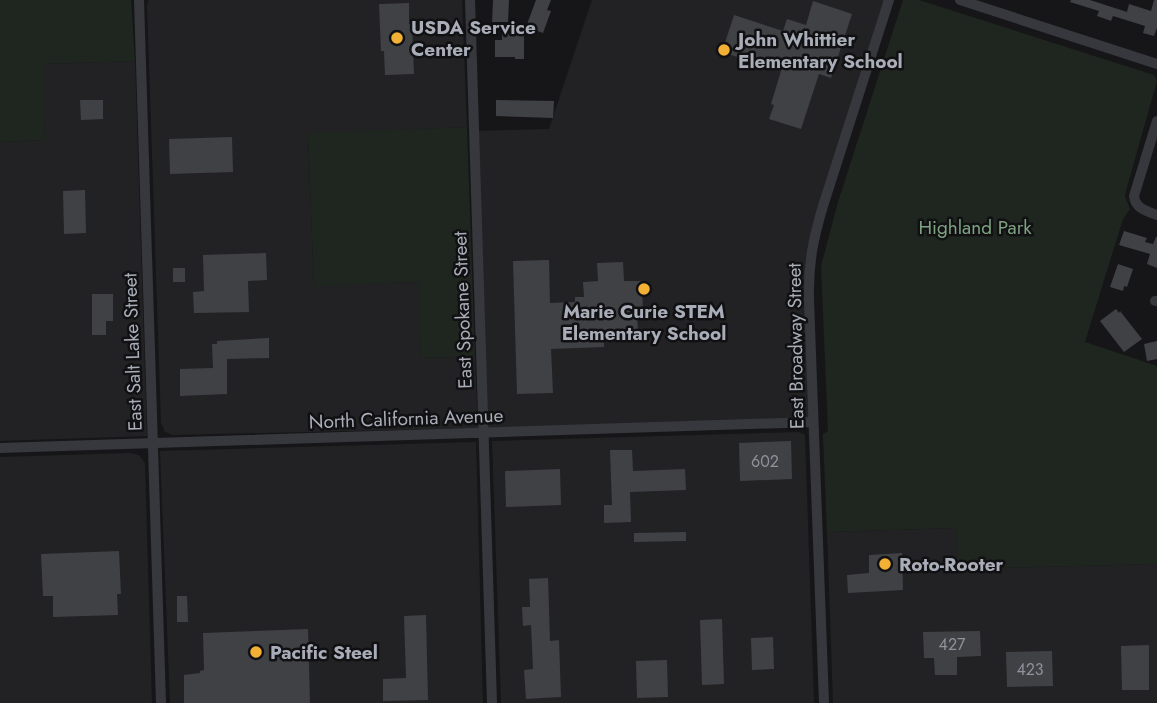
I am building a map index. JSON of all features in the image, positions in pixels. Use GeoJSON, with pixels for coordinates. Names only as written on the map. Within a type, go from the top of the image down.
{"type":"FeatureCollection","features":[{"type":"Feature","properties":{"kind":"street","name":"East Salt Lake Street"},"geometry":{"type":"LineString","coordinates":[[139,0],[161,703]]}},
{"type":"Feature","properties":{"kind":"street","name":"East Spokane Street"},"geometry":{"type":"LineString","coordinates":[[470,0],[492,703]]}},
{"type":"Feature","properties":{"kind":"street","name":"East Broadway Street"},"geometry":{"type":"LineString","coordinates":[[824,703],[808,278],[811,249],[823,206],[889,0]]}},
{"type":"Feature","properties":{"kind":"street"},"geometry":{"type":"LineString","coordinates":[[960,0],[1157,64]]}},
{"type":"Feature","properties":{"kind":"street"},"geometry":{"type":"LineString","coordinates":[[1157,121],[1135,189],[1134,202],[1157,215]]}},
{"type":"Feature","properties":{"kind":"street","name":"North California Avenue"},"geometry":{"type":"LineString","coordinates":[[0,449],[813,422]]}},
{"type":"Feature","properties":{"kind":"shaded area"},"geometry":{"type":"Polygon","coordinates":[[[149,0],[462,0],[467,127],[308,134],[314,285],[419,282],[421,358],[475,356],[478,428],[173,435],[165,432],[161,423],[147,6],[149,0]]]}},
{"type":"Feature","properties":{"kind":"shaded area","name":"Marie Curie STEM Elementary School"},"geometry":{"type":"Polygon","coordinates":[[[592,0],[889,0],[813,240],[813,422],[484,433],[474,131],[549,129],[592,0]]]}},
{"type":"Feature","properties":{"kind":"shaded area"},"geometry":{"type":"Polygon","coordinates":[[[135,61],[147,436],[0,441],[0,142],[45,140],[42,64],[135,61]]]}},
{"type":"Feature","properties":{"kind":"shaded area"},"geometry":{"type":"Polygon","coordinates":[[[799,432],[805,435],[814,703],[501,703],[492,441],[799,432]]]}},
{"type":"Feature","properties":{"kind":"shaded area"},"geometry":{"type":"Polygon","coordinates":[[[476,442],[483,703],[170,703],[160,451],[476,442]]]}},
{"type":"Feature","properties":{"kind":"shaded area"},"geometry":{"type":"Polygon","coordinates":[[[130,453],[139,455],[145,463],[152,703],[0,703],[0,457],[130,453]]]}},
{"type":"Feature","properties":{"kind":"shaded area"},"geometry":{"type":"Polygon","coordinates":[[[956,528],[959,569],[1157,564],[1157,703],[833,703],[827,532],[956,528]]]}},
{"type":"Feature","properties":{"kind":"green space"},"geometry":{"type":"Polygon","coordinates":[[[0,0],[131,0],[135,61],[43,64],[45,140],[0,142],[0,0]]]}},
{"type":"Feature","properties":{"kind":"green space","name":"Highland Park"},"geometry":{"type":"Polygon","coordinates":[[[903,0],[919,0],[1154,75],[1157,81],[1126,191],[1130,209],[1123,219],[1085,342],[1157,366],[1157,564],[958,569],[956,528],[827,532],[823,434],[828,431],[821,266],[838,202],[903,0]]]}},
{"type":"Feature","properties":{"kind":"green space"},"geometry":{"type":"Polygon","coordinates":[[[467,127],[475,356],[421,358],[418,282],[314,286],[308,133],[467,127]]]}},
{"type":"Feature","properties":{"kind":"building"},"geometry":{"type":"Polygon","coordinates":[[[493,0],[509,0],[508,22],[492,22],[493,0]]]}},
{"type":"Feature","properties":{"kind":"building"},"geometry":{"type":"Polygon","coordinates":[[[536,0],[551,0],[547,10],[551,11],[543,33],[526,27],[536,0]]]}},
{"type":"Feature","properties":{"kind":"building"},"geometry":{"type":"Polygon","coordinates":[[[1090,0],[1127,12],[1129,4],[1151,11],[1154,0],[1157,0],[1157,28],[1154,36],[1143,33],[1145,26],[1113,16],[1111,21],[1097,16],[1099,11],[1070,2],[1090,0]]]}},
{"type":"Feature","properties":{"kind":"building"},"geometry":{"type":"Polygon","coordinates":[[[813,1],[852,14],[831,78],[819,74],[801,129],[769,119],[781,71],[722,52],[734,15],[783,31],[787,19],[806,25],[813,1]]]}},
{"type":"Feature","properties":{"kind":"building","name":"USDA Service Center"},"geometry":{"type":"Polygon","coordinates":[[[409,3],[414,74],[385,75],[379,4],[409,3]]]}},
{"type":"Feature","properties":{"kind":"building"},"geometry":{"type":"Polygon","coordinates":[[[524,29],[524,59],[495,57],[495,40],[502,40],[502,30],[524,29]]]}},
{"type":"Feature","properties":{"kind":"building"},"geometry":{"type":"Polygon","coordinates":[[[80,100],[103,100],[103,119],[81,120],[80,100]]]}},
{"type":"Feature","properties":{"kind":"building"},"geometry":{"type":"Polygon","coordinates":[[[496,100],[554,101],[553,118],[496,116],[496,100]]]}},
{"type":"Feature","properties":{"kind":"building"},"geometry":{"type":"Polygon","coordinates":[[[232,137],[233,172],[170,174],[169,139],[232,137]]]}},
{"type":"Feature","properties":{"kind":"building"},"geometry":{"type":"Polygon","coordinates":[[[85,190],[86,233],[64,234],[63,191],[85,190]]]}},
{"type":"Feature","properties":{"kind":"building"},"geometry":{"type":"Polygon","coordinates":[[[1124,231],[1147,238],[1145,242],[1153,244],[1157,237],[1157,268],[1147,264],[1150,254],[1119,245],[1124,231]]]}},
{"type":"Feature","properties":{"kind":"building"},"geometry":{"type":"Polygon","coordinates":[[[266,253],[267,280],[248,281],[249,312],[194,313],[193,292],[204,291],[203,255],[266,253]]]}},
{"type":"Feature","properties":{"kind":"building"},"geometry":{"type":"Polygon","coordinates":[[[549,260],[550,303],[575,302],[575,297],[584,297],[583,282],[598,281],[597,263],[623,262],[624,281],[642,281],[643,315],[637,315],[638,331],[604,333],[604,347],[551,349],[553,393],[517,394],[513,261],[549,260]]]}},
{"type":"Feature","properties":{"kind":"building"},"geometry":{"type":"Polygon","coordinates":[[[1118,264],[1133,269],[1123,291],[1110,287],[1118,264]]]}},
{"type":"Feature","properties":{"kind":"building"},"geometry":{"type":"Polygon","coordinates":[[[173,268],[185,268],[185,282],[173,282],[173,268]]]}},
{"type":"Feature","properties":{"kind":"building"},"geometry":{"type":"Polygon","coordinates":[[[92,294],[113,294],[113,321],[106,321],[106,335],[92,335],[92,294]]]}},
{"type":"Feature","properties":{"kind":"building"},"geometry":{"type":"Polygon","coordinates":[[[1116,309],[1142,339],[1124,352],[1100,321],[1116,309]]]}},
{"type":"Feature","properties":{"kind":"building"},"geometry":{"type":"Polygon","coordinates":[[[269,338],[269,358],[227,359],[227,394],[180,396],[180,369],[213,368],[212,344],[217,344],[217,341],[269,338]]]}},
{"type":"Feature","properties":{"kind":"building"},"geometry":{"type":"Polygon","coordinates":[[[1157,341],[1157,359],[1147,361],[1144,344],[1157,341]]]}},
{"type":"Feature","properties":{"kind":"building"},"geometry":{"type":"Polygon","coordinates":[[[791,441],[792,479],[740,481],[739,443],[791,441]]]}},
{"type":"Feature","properties":{"kind":"building"},"geometry":{"type":"Polygon","coordinates":[[[610,450],[632,450],[633,471],[685,469],[686,490],[630,492],[631,522],[604,523],[604,505],[612,505],[610,450]]]}},
{"type":"Feature","properties":{"kind":"building"},"geometry":{"type":"Polygon","coordinates":[[[560,469],[561,505],[506,507],[505,471],[560,469]]]}},
{"type":"Feature","properties":{"kind":"building"},"geometry":{"type":"Polygon","coordinates":[[[686,532],[686,541],[634,542],[634,533],[686,532]]]}},
{"type":"Feature","properties":{"kind":"building"},"geometry":{"type":"Polygon","coordinates":[[[119,551],[121,594],[117,594],[118,615],[53,617],[53,596],[43,596],[41,554],[119,551]]]}},
{"type":"Feature","properties":{"kind":"building","name":"Roto-Rooter"},"geometry":{"type":"Polygon","coordinates":[[[902,553],[903,590],[848,593],[847,575],[869,573],[869,555],[902,553]]]}},
{"type":"Feature","properties":{"kind":"building"},"geometry":{"type":"Polygon","coordinates":[[[548,578],[550,641],[559,640],[561,697],[526,699],[524,670],[533,669],[531,625],[523,626],[522,607],[530,607],[529,579],[548,578]]]}},
{"type":"Feature","properties":{"kind":"building"},"geometry":{"type":"Polygon","coordinates":[[[177,596],[187,596],[188,622],[177,622],[177,596]]]}},
{"type":"Feature","properties":{"kind":"building"},"geometry":{"type":"Polygon","coordinates":[[[426,615],[428,700],[383,701],[383,679],[406,678],[404,616],[426,615]]]}},
{"type":"Feature","properties":{"kind":"building"},"geometry":{"type":"Polygon","coordinates":[[[722,619],[724,684],[702,685],[700,620],[722,619]]]}},
{"type":"Feature","properties":{"kind":"building","name":"Pacific Steel"},"geometry":{"type":"Polygon","coordinates":[[[308,629],[310,703],[184,703],[184,675],[204,670],[203,633],[308,629]]]}},
{"type":"Feature","properties":{"kind":"building"},"geometry":{"type":"Polygon","coordinates":[[[980,631],[981,656],[957,657],[957,675],[935,675],[934,658],[924,658],[923,632],[980,631]]]}},
{"type":"Feature","properties":{"kind":"building"},"geometry":{"type":"Polygon","coordinates":[[[773,637],[774,669],[752,670],[751,638],[773,637]]]}},
{"type":"Feature","properties":{"kind":"building"},"geometry":{"type":"Polygon","coordinates":[[[1149,645],[1149,690],[1122,690],[1121,646],[1149,645]]]}},
{"type":"Feature","properties":{"kind":"building"},"geometry":{"type":"Polygon","coordinates":[[[1052,651],[1053,686],[1007,687],[1006,652],[1052,651]]]}},
{"type":"Feature","properties":{"kind":"building"},"geometry":{"type":"Polygon","coordinates":[[[667,660],[668,697],[637,698],[636,661],[667,660]]]}},
{"type":"Feature","properties":{"kind":"place","name":"USDA Service Center"},"geometry":{"type":"Point","coordinates":[397,38]}},
{"type":"Feature","properties":{"kind":"place","name":"John Whittier Elementary School"},"geometry":{"type":"Point","coordinates":[724,50]}},
{"type":"Feature","properties":{"kind":"place","name":"Marie Curie STEM Elementary School"},"geometry":{"type":"Point","coordinates":[644,289]}},
{"type":"Feature","properties":{"kind":"place","name":"Roto-Rooter"},"geometry":{"type":"Point","coordinates":[885,564]}},
{"type":"Feature","properties":{"kind":"place","name":"Pacific Steel"},"geometry":{"type":"Point","coordinates":[256,652]}}]}
